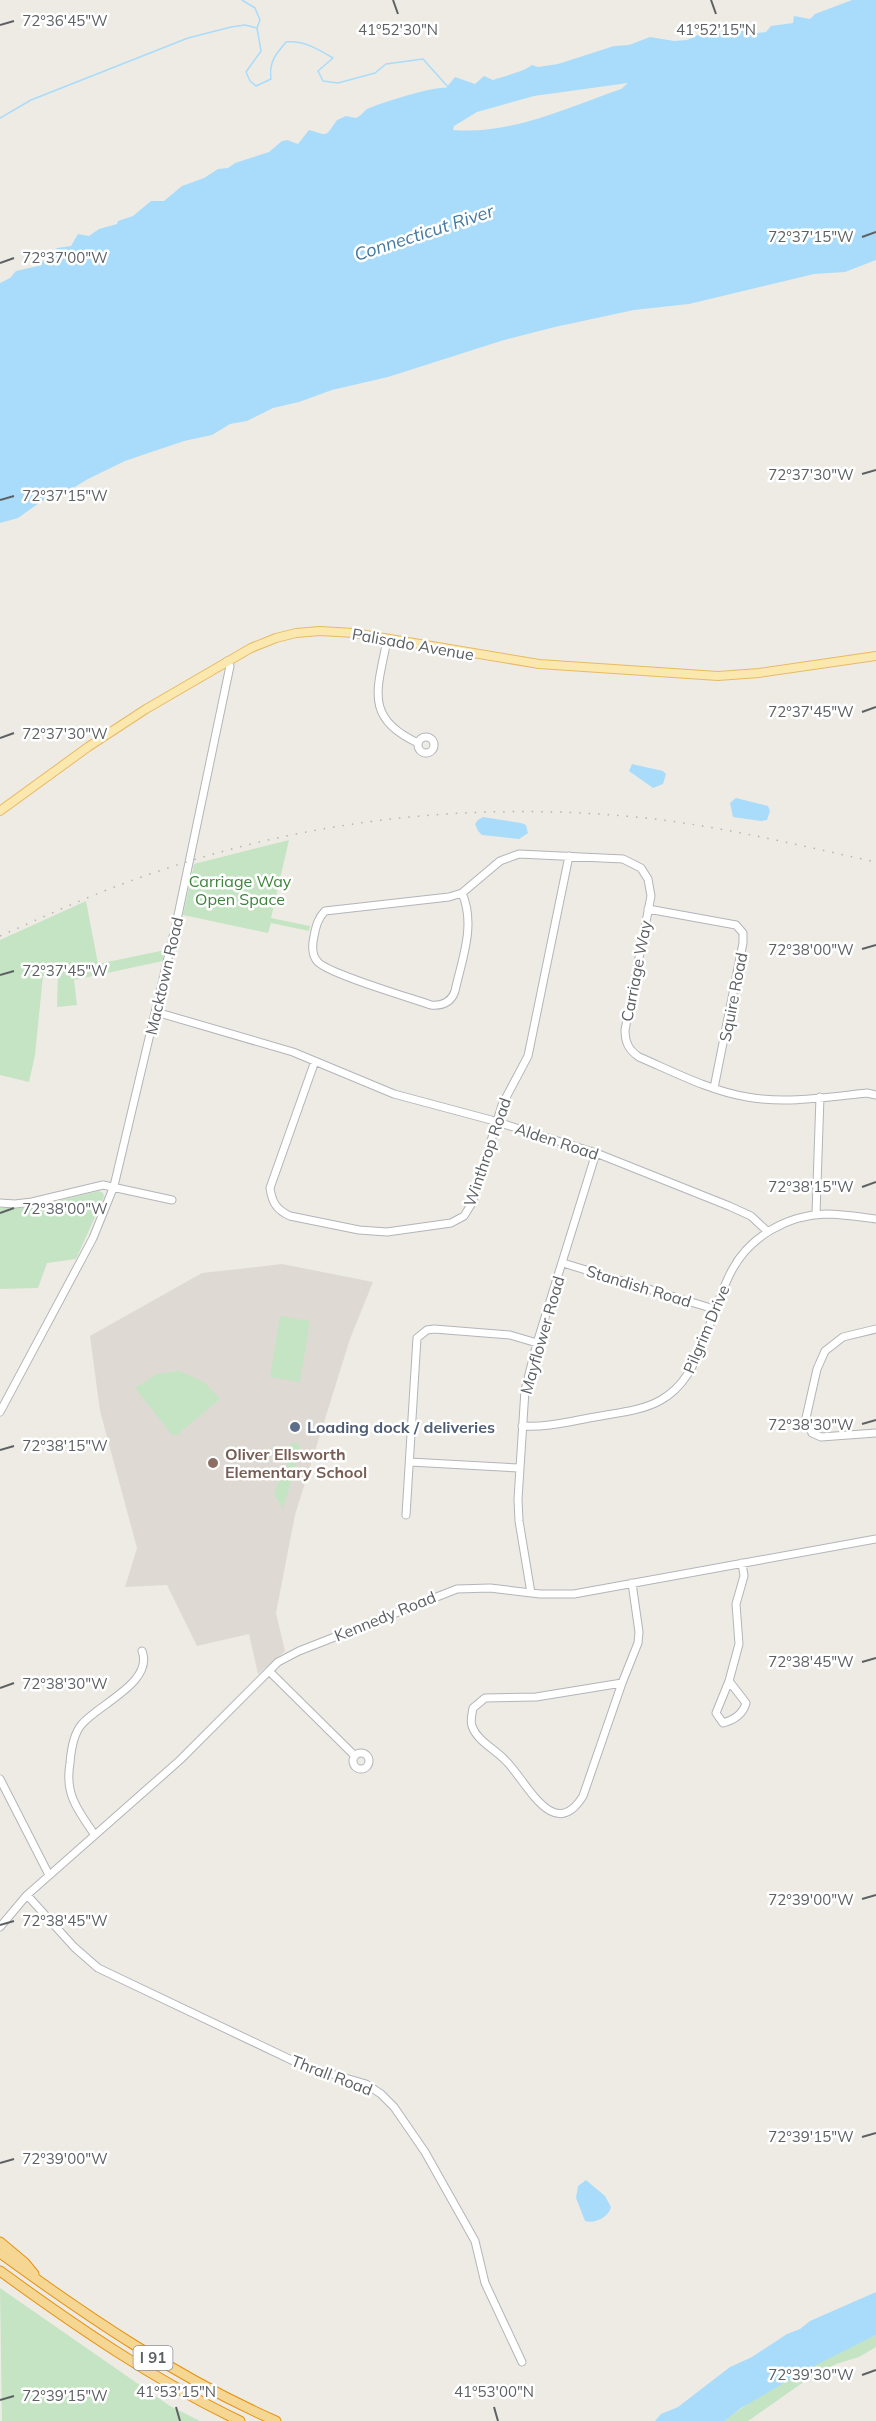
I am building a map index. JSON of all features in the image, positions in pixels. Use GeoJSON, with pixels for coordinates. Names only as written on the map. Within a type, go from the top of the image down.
{"type":"FeatureCollection","features":[{"type":"Feature","properties":{"kind":"highway"},"geometry":{"type":"LineString","coordinates":[[0,2242],[25,2263],[38,2281]]}},
{"type":"Feature","properties":{"kind":"highway","name":"I 91"},"geometry":{"type":"LineString","coordinates":[[0,2253],[89,2318],[163,2364],[207,2389],[276,2421]]}},
{"type":"Feature","properties":{"kind":"highway","name":"I 91"},"geometry":{"type":"LineString","coordinates":[[0,2271],[122,2357],[240,2421]]}},
{"type":"Feature","properties":{"kind":"highway"},"geometry":{"type":"LineString","coordinates":[[0,2279],[16,2289],[30,2293]]}},
{"type":"Feature","properties":{"kind":"main road","name":"Palisado Avenue"},"geometry":{"type":"LineString","coordinates":[[0,811],[88,747],[141,712],[227,661],[260,644],[286,635],[338,631],[539,664],[718,676],[759,673],[876,656]]}},
{"type":"Feature","properties":{"kind":"street"},"geometry":{"type":"LineString","coordinates":[[387,640],[378,689],[381,711],[393,729],[417,742]]}},
{"type":"Feature","properties":{"kind":"street","name":"Macktown Road"},"geometry":{"type":"LineString","coordinates":[[0,1412],[93,1238],[114,1186],[156,1012],[230,666],[227,661]]}},
{"type":"Feature","properties":{"kind":"street","name":"Carriage Way"},"geometry":{"type":"LineString","coordinates":[[462,893],[468,912],[469,927],[455,992],[453,997],[444,1004],[431,1005],[352,977],[321,965],[315,958],[312,946],[317,923],[325,911],[449,897],[462,893],[500,861],[519,854],[622,859],[636,864],[648,879],[651,896],[625,1030],[631,1052],[639,1058],[714,1088],[748,1097],[770,1099],[867,1093],[876,1095]]}},
{"type":"Feature","properties":{"kind":"street","name":"Winthrop Road"},"geometry":{"type":"LineString","coordinates":[[315,1061],[270,1188],[274,1204],[280,1212],[377,1233],[445,1224],[458,1220],[468,1211],[472,1203],[507,1093],[524,1065],[534,1035],[569,856]]}},
{"type":"Feature","properties":{"kind":"street","name":"Squire Road"},"geometry":{"type":"LineString","coordinates":[[648,909],[736,925],[743,933],[744,943],[714,1088]]}},
{"type":"Feature","properties":{"kind":"street","name":"Alden Road"},"geometry":{"type":"LineString","coordinates":[[156,1012],[270,1044],[394,1094],[497,1121],[596,1153],[751,1216],[768,1232]]}},
{"type":"Feature","properties":{"kind":"street"},"geometry":{"type":"LineString","coordinates":[[816,1214],[820,1097]]}},
{"type":"Feature","properties":{"kind":"street","name":"Mayflower Road"},"geometry":{"type":"LineString","coordinates":[[531,1593],[519,1521],[519,1468],[525,1390],[537,1343],[596,1153]]}},
{"type":"Feature","properties":{"kind":"street"},"geometry":{"type":"LineString","coordinates":[[0,1203],[23,1203],[103,1185],[172,1200]]}},
{"type":"Feature","properties":{"kind":"street","name":"Pilgrim Drive"},"geometry":{"type":"LineString","coordinates":[[522,1426],[545,1426],[616,1413],[652,1405],[662,1400],[681,1384],[692,1370],[714,1310],[737,1261],[753,1243],[768,1232],[796,1218],[816,1214],[876,1219]]}},
{"type":"Feature","properties":{"kind":"street","name":"Standish Road"},"geometry":{"type":"LineString","coordinates":[[563,1263],[714,1310]]}},
{"type":"Feature","properties":{"kind":"street"},"geometry":{"type":"LineString","coordinates":[[406,1515],[417,1338],[420,1334],[434,1329],[499,1333],[537,1343]]}},
{"type":"Feature","properties":{"kind":"street"},"geometry":{"type":"LineString","coordinates":[[876,1329],[843,1336],[825,1351],[817,1370],[806,1418],[812,1433],[820,1437],[876,1433]]}},
{"type":"Feature","properties":{"kind":"street"},"geometry":{"type":"LineString","coordinates":[[410,1462],[519,1468]]}},
{"type":"Feature","properties":{"kind":"street","name":"Kennedy Road"},"geometry":{"type":"LineString","coordinates":[[0,1927],[27,1895],[180,1760],[278,1662],[299,1651],[451,1591],[490,1588],[559,1595],[876,1539]]}},
{"type":"Feature","properties":{"kind":"street"},"geometry":{"type":"LineString","coordinates":[[729,1681],[746,1703],[744,1709],[733,1720],[723,1722],[716,1713],[729,1681],[739,1644],[736,1604],[744,1576],[742,1563]]}},
{"type":"Feature","properties":{"kind":"street"},"geometry":{"type":"LineString","coordinates":[[622,1683],[536,1697],[485,1698],[473,1708],[472,1725],[476,1734],[513,1768],[538,1803],[551,1812],[566,1811],[575,1806],[583,1796],[638,1643],[639,1632],[632,1583]]}},
{"type":"Feature","properties":{"kind":"street"},"geometry":{"type":"LineString","coordinates":[[94,1834],[73,1801],[69,1790],[70,1759],[75,1735],[80,1725],[138,1678],[144,1664],[142,1651]]}},
{"type":"Feature","properties":{"kind":"street"},"geometry":{"type":"LineString","coordinates":[[269,1671],[323,1727],[355,1756]]}},
{"type":"Feature","properties":{"kind":"street"},"geometry":{"type":"LineString","coordinates":[[0,1779],[48,1875]]}},
{"type":"Feature","properties":{"kind":"street","name":"Thrall Road"},"geometry":{"type":"LineString","coordinates":[[27,1895],[74,1947],[98,1968],[304,2066],[366,2084],[381,2094],[394,2107],[425,2152],[475,2241],[485,2283],[522,2362]]}},
{"type":"Feature","properties":{"kind":"shaded area","name":"Oliver Ellsworth Elementary School"},"geometry":{"type":"Polygon","coordinates":[[[282,1264],[373,1282],[350,1339],[295,1515],[276,1613],[285,1651],[258,1674],[249,1634],[197,1646],[167,1585],[125,1587],[137,1548],[100,1411],[90,1336],[202,1273],[282,1264]]]}},
{"type":"Feature","properties":{"kind":"green space","name":"Carriage Way Open Space"},"geometry":{"type":"Polygon","coordinates":[[[289,840],[271,918],[310,926],[309,931],[271,923],[268,933],[183,915],[194,864],[289,840]]]}},
{"type":"Feature","properties":{"kind":"green space"},"geometry":{"type":"Polygon","coordinates":[[[86,901],[98,964],[165,950],[163,961],[74,980],[77,1005],[57,1007],[58,973],[43,976],[35,1055],[29,1082],[0,1075],[0,940],[86,901]]]}},
{"type":"Feature","properties":{"kind":"green space"},"geometry":{"type":"Polygon","coordinates":[[[99,1191],[104,1197],[76,1259],[47,1263],[38,1288],[0,1289],[0,1208],[29,1208],[99,1191]]]}},
{"type":"Feature","properties":{"kind":"green space"},"geometry":{"type":"Polygon","coordinates":[[[280,1316],[310,1321],[300,1382],[270,1377],[280,1316]]]}},
{"type":"Feature","properties":{"kind":"green space"},"geometry":{"type":"Polygon","coordinates":[[[179,1371],[204,1382],[220,1399],[177,1435],[172,1435],[135,1388],[157,1374],[179,1371]]]}},
{"type":"Feature","properties":{"kind":"green space"},"geometry":{"type":"Polygon","coordinates":[[[297,1443],[301,1449],[283,1508],[274,1495],[279,1479],[282,1482],[291,1451],[289,1446],[297,1443]]]}},
{"type":"Feature","properties":{"kind":"green space"},"geometry":{"type":"Polygon","coordinates":[[[0,2288],[170,2406],[200,2421],[2,2421],[0,2288]]]}},
{"type":"Feature","properties":{"kind":"green space"},"geometry":{"type":"Polygon","coordinates":[[[876,2335],[876,2347],[859,2357],[836,2364],[805,2381],[748,2421],[725,2421],[778,2384],[876,2335]]]}},
{"type":"Feature","properties":{"kind":"water","name":"Connecticut River"},"geometry":{"type":"Polygon","coordinates":[[[852,0],[876,0],[876,260],[845,272],[814,274],[689,304],[634,310],[555,327],[504,340],[388,377],[332,390],[299,402],[273,408],[247,421],[230,424],[212,435],[184,441],[125,461],[63,494],[42,501],[18,518],[0,523],[0,283],[10,278],[16,271],[38,266],[57,248],[71,246],[78,234],[89,236],[99,229],[117,224],[118,221],[133,216],[151,201],[164,201],[182,186],[204,178],[218,169],[228,168],[235,163],[269,152],[282,141],[287,140],[298,144],[309,130],[326,134],[337,120],[346,116],[356,118],[367,109],[384,103],[419,92],[446,88],[455,77],[475,84],[484,76],[493,80],[519,72],[532,65],[538,67],[558,64],[650,37],[674,41],[687,40],[706,31],[731,35],[747,28],[757,33],[766,32],[771,26],[793,23],[794,16],[810,19],[815,14],[852,0]],[[628,83],[534,96],[477,112],[454,126],[453,130],[475,130],[517,124],[559,112],[621,89],[628,83]]]}},
{"type":"Feature","properties":{"kind":"water"},"geometry":{"type":"Polygon","coordinates":[[[632,764],[663,771],[666,774],[663,784],[653,788],[629,771],[632,764]]]}},
{"type":"Feature","properties":{"kind":"water"},"geometry":{"type":"Polygon","coordinates":[[[736,798],[768,806],[770,811],[767,820],[733,817],[730,803],[736,798]]]}},
{"type":"Feature","properties":{"kind":"water"},"geometry":{"type":"Polygon","coordinates":[[[483,817],[521,823],[526,825],[528,833],[519,839],[482,835],[475,824],[483,817]]]}},
{"type":"Feature","properties":{"kind":"water"},"geometry":{"type":"Polygon","coordinates":[[[586,2180],[605,2196],[611,2207],[605,2217],[597,2221],[585,2221],[576,2198],[578,2186],[586,2180]]]}},
{"type":"Feature","properties":{"kind":"water"},"geometry":{"type":"Polygon","coordinates":[[[876,2292],[876,2335],[810,2368],[741,2408],[725,2421],[655,2421],[661,2414],[678,2407],[730,2367],[752,2357],[810,2321],[876,2292]]]}},
{"type":"Feature","properties":{"kind":"waterway"},"geometry":{"type":"LineString","coordinates":[[242,0],[255,8],[260,20],[257,28],[261,51],[246,72],[250,81],[256,86],[271,79],[272,63],[286,42],[298,42],[333,58],[318,71],[323,81],[338,83],[375,73],[386,64],[423,59],[449,88]]}},
{"type":"Feature","properties":{"kind":"waterway"},"geometry":{"type":"LineString","coordinates":[[0,118],[31,100],[188,38],[231,27],[245,25],[257,28]]}},
{"type":"Feature","properties":{"kind":"railway"},"geometry":{"type":"LineString","coordinates":[[0,936],[118,886],[219,852],[280,837],[404,818],[466,813],[529,812],[654,819],[738,832],[876,862]]}},
{"type":"Feature","properties":{"kind":"place","name":"Loading dock / deliveries"},"geometry":{"type":"Point","coordinates":[295,1427]}},
{"type":"Feature","properties":{"kind":"place","name":"Oliver Ellsworth Elementary School"},"geometry":{"type":"Point","coordinates":[213,1463]}}]}
